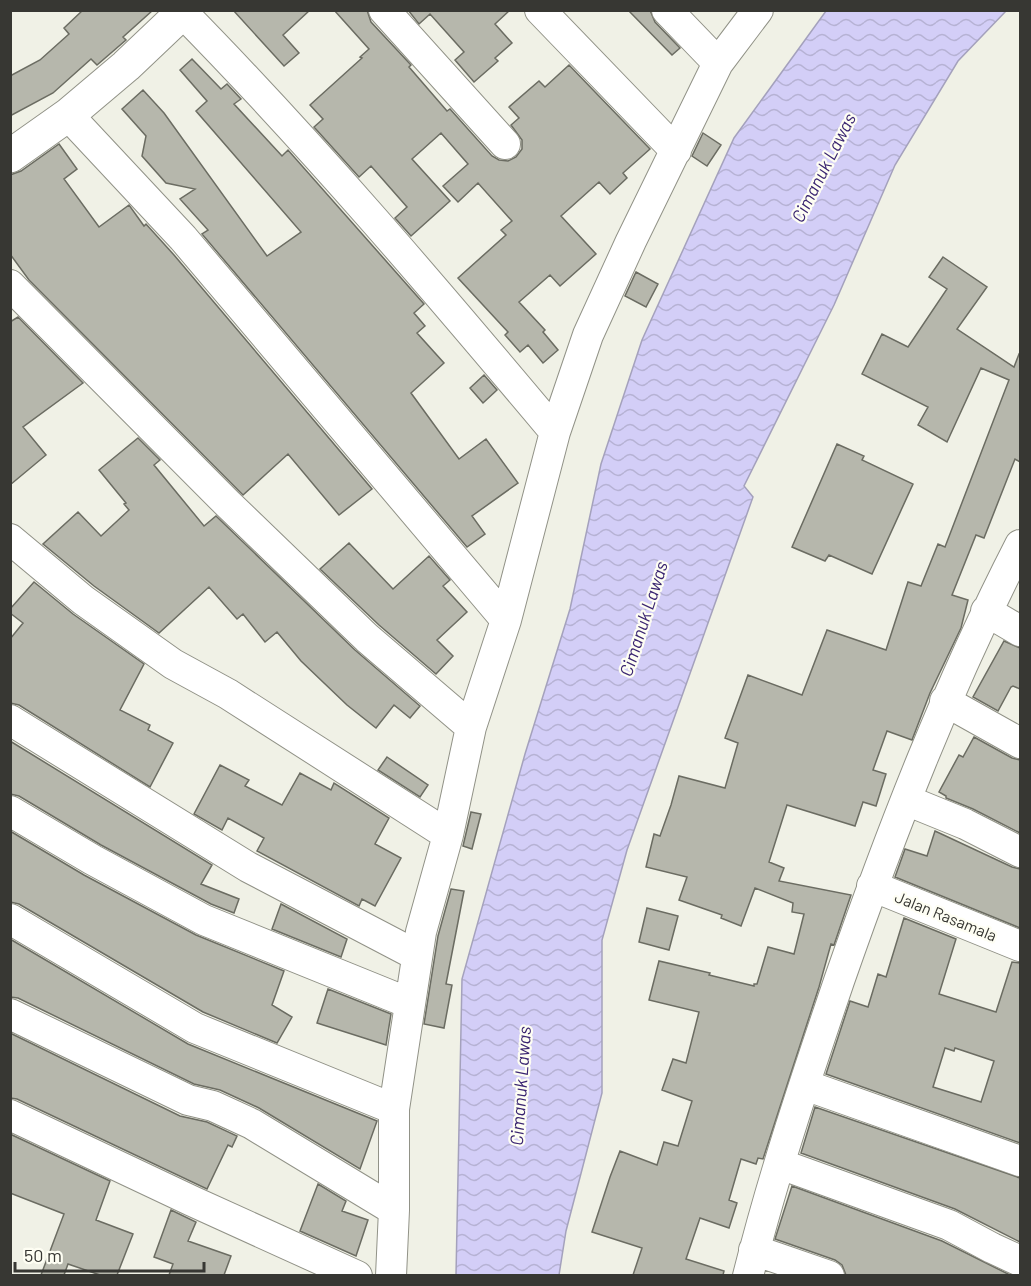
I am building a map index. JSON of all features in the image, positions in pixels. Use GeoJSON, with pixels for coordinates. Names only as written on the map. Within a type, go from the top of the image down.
{"type":"FeatureCollection","features":[{"type":"Feature","properties":{"kind":"street"},"geometry":{"type":"LineString","coordinates":[[384,10],[505,144]]}},
{"type":"Feature","properties":{"kind":"street"},"geometry":{"type":"LineString","coordinates":[[540,10],[676,152]]}},
{"type":"Feature","properties":{"kind":"street"},"geometry":{"type":"LineString","coordinates":[[667,10],[718,63]]}},
{"type":"Feature","properties":{"kind":"street"},"geometry":{"type":"LineString","coordinates":[[391,1275],[394,1210],[394,1109],[416,955],[448,835],[471,727],[506,620],[555,432],[588,335],[608,289],[718,63],[758,10]]}},
{"type":"Feature","properties":{"kind":"street"},"geometry":{"type":"LineString","coordinates":[[10,156],[68,116],[126,66],[183,12],[410,260],[555,432]]}},
{"type":"Feature","properties":{"kind":"street"},"geometry":{"type":"LineString","coordinates":[[68,116],[183,238],[506,620]]}},
{"type":"Feature","properties":{"kind":"street"},"geometry":{"type":"LineString","coordinates":[[10,285],[243,519],[367,638],[471,727]]}},
{"type":"Feature","properties":{"kind":"street"},"geometry":{"type":"LineString","coordinates":[[10,539],[83,600],[173,664],[228,694],[448,835]]}},
{"type":"Feature","properties":{"kind":"street"},"geometry":{"type":"LineString","coordinates":[[829,1275],[751,1263],[805,1085],[872,886],[945,701],[1020,545]]}},
{"type":"Feature","properties":{"kind":"street"},"geometry":{"type":"LineString","coordinates":[[987,611],[1020,631]]}},
{"type":"Feature","properties":{"kind":"street"},"geometry":{"type":"LineString","coordinates":[[945,701],[1020,743]]}},
{"type":"Feature","properties":{"kind":"street"},"geometry":{"type":"LineString","coordinates":[[10,720],[248,867],[416,955]]}},
{"type":"Feature","properties":{"kind":"street"},"geometry":{"type":"LineString","coordinates":[[906,800],[965,824],[1020,852]]}},
{"type":"Feature","properties":{"kind":"street"},"geometry":{"type":"LineString","coordinates":[[10,811],[93,860],[204,920],[409,1003]]}},
{"type":"Feature","properties":{"kind":"street","name":"Jalan Rasamala"},"geometry":{"type":"LineString","coordinates":[[872,886],[1020,946]]}},
{"type":"Feature","properties":{"kind":"street"},"geometry":{"type":"LineString","coordinates":[[10,919],[195,1028],[394,1109]]}},
{"type":"Feature","properties":{"kind":"street"},"geometry":{"type":"LineString","coordinates":[[10,1014],[188,1100],[213,1107],[252,1124],[394,1210]]}},
{"type":"Feature","properties":{"kind":"street"},"geometry":{"type":"LineString","coordinates":[[805,1085],[1020,1161]]}},
{"type":"Feature","properties":{"kind":"street"},"geometry":{"type":"LineString","coordinates":[[10,1115],[192,1201],[357,1275]]}},
{"type":"Feature","properties":{"kind":"street"},"geometry":{"type":"LineString","coordinates":[[780,1164],[949,1225],[1020,1261]]}},
{"type":"Feature","properties":{"kind":"water","name":"Cimanuk Lawas"},"geometry":{"type":"Polygon","coordinates":[[[826,11],[1006,11],[958,61],[895,165],[834,305],[744,486],[753,497],[627,850],[602,940],[602,1093],[566,1231],[559,1275],[456,1275],[462,979],[525,754],[570,609],[601,464],[642,340],[734,138],[826,11]]]}},
{"type":"Feature","properties":{"kind":"building"},"geometry":{"type":"Polygon","coordinates":[[[83,10],[153,10],[123,37],[126,40],[97,65],[91,59],[53,93],[10,116],[10,76],[40,60],[69,34],[64,28],[83,10]]]}},
{"type":"Feature","properties":{"kind":"building"},"geometry":{"type":"Polygon","coordinates":[[[233,10],[310,10],[283,35],[299,53],[284,66],[233,10]]]}},
{"type":"Feature","properties":{"kind":"building"},"geometry":{"type":"Polygon","coordinates":[[[334,10],[367,10],[371,22],[411,65],[409,67],[447,111],[450,109],[492,156],[499,160],[508,161],[516,157],[522,149],[522,140],[511,125],[519,118],[509,107],[539,81],[545,87],[569,65],[650,149],[623,173],[627,178],[610,194],[599,182],[561,216],[596,254],[560,286],[550,275],[519,302],[545,330],[543,332],[558,350],[543,363],[528,345],[520,352],[505,335],[508,332],[458,278],[506,235],[501,230],[512,221],[478,183],[458,202],[443,186],[468,164],[441,133],[412,159],[450,201],[411,236],[395,218],[407,207],[371,166],[359,177],[314,127],[323,119],[310,105],[369,49],[334,10]]]}},
{"type":"Feature","properties":{"kind":"building"},"geometry":{"type":"Polygon","coordinates":[[[408,10],[510,10],[495,24],[512,43],[495,58],[498,61],[474,82],[455,60],[464,52],[430,14],[419,24],[408,10]]]}},
{"type":"Feature","properties":{"kind":"building"},"geometry":{"type":"Polygon","coordinates":[[[628,10],[650,10],[655,22],[680,48],[672,55],[628,10]]]}},
{"type":"Feature","properties":{"kind":"building"},"geometry":{"type":"Polygon","coordinates":[[[192,59],[221,89],[227,84],[241,99],[234,104],[282,156],[288,150],[424,304],[414,313],[425,326],[417,333],[444,363],[411,393],[459,459],[486,439],[518,483],[472,516],[485,534],[467,547],[202,234],[208,230],[180,199],[195,189],[166,183],[142,156],[146,136],[122,109],[143,90],[164,113],[267,256],[301,232],[196,111],[207,101],[180,70],[192,59]]]}},
{"type":"Feature","properties":{"kind":"building"},"geometry":{"type":"Polygon","coordinates":[[[703,133],[721,145],[707,166],[692,156],[703,133]]]}},
{"type":"Feature","properties":{"kind":"building"},"geometry":{"type":"Polygon","coordinates":[[[59,144],[77,169],[64,179],[99,227],[129,205],[144,226],[146,224],[174,255],[372,489],[339,515],[288,454],[243,495],[29,280],[10,254],[10,175],[21,171],[59,144]]]}},
{"type":"Feature","properties":{"kind":"building"},"geometry":{"type":"Polygon","coordinates":[[[943,257],[987,287],[957,329],[1014,367],[1020,355],[1020,462],[1015,459],[984,538],[976,535],[952,595],[968,600],[961,628],[930,693],[912,740],[887,731],[873,770],[886,774],[876,806],[863,802],[855,826],[787,805],[769,862],[784,868],[779,881],[851,895],[834,945],[831,944],[763,1159],[758,1158],[756,1164],[741,1159],[729,1200],[737,1203],[729,1228],[700,1218],[686,1259],[724,1271],[723,1275],[633,1275],[642,1248],[592,1232],[610,1177],[620,1151],[657,1165],[664,1142],[678,1146],[692,1101],[662,1090],[673,1059],[686,1063],[699,1012],[649,1000],[659,961],[754,986],[757,984],[768,947],[794,954],[804,914],[792,912],[793,903],[755,888],[741,926],[721,918],[722,915],[679,900],[687,877],[646,867],[654,834],[660,836],[679,776],[725,788],[738,743],[725,738],[748,675],[802,695],[827,630],[886,650],[908,582],[921,586],[938,544],[945,547],[1009,380],[981,368],[947,442],[918,425],[928,407],[862,374],[882,334],[908,347],[947,289],[929,277],[943,257]]]}},
{"type":"Feature","properties":{"kind":"building"},"geometry":{"type":"Polygon","coordinates":[[[636,272],[658,284],[646,307],[625,296],[636,272]]]}},
{"type":"Feature","properties":{"kind":"building"},"geometry":{"type":"Polygon","coordinates":[[[18,317],[83,383],[23,427],[46,455],[10,485],[10,322],[18,317]]]}},
{"type":"Feature","properties":{"kind":"building"},"geometry":{"type":"Polygon","coordinates":[[[484,375],[497,390],[483,403],[470,388],[484,375]]]}},
{"type":"Feature","properties":{"kind":"building"},"geometry":{"type":"Polygon","coordinates":[[[138,438],[160,460],[154,465],[204,526],[216,516],[355,650],[420,706],[410,718],[394,705],[376,728],[347,705],[301,661],[277,632],[265,642],[243,614],[237,619],[209,587],[159,633],[94,586],[43,544],[78,512],[101,536],[129,510],[99,470],[138,438]]]}},
{"type":"Feature","properties":{"kind":"building"},"geometry":{"type":"Polygon","coordinates":[[[837,444],[864,456],[862,460],[913,484],[872,574],[829,555],[825,561],[792,547],[837,444]]]}},
{"type":"Feature","properties":{"kind":"building"},"geometry":{"type":"Polygon","coordinates":[[[349,543],[393,589],[429,556],[450,580],[443,586],[467,612],[437,640],[453,656],[436,674],[379,625],[320,569],[349,543]]]}},
{"type":"Feature","properties":{"kind":"building"},"geometry":{"type":"Polygon","coordinates":[[[34,582],[73,614],[144,664],[120,710],[150,725],[148,730],[173,743],[150,787],[19,705],[10,703],[10,639],[23,623],[10,613],[10,609],[34,582]]]}},
{"type":"Feature","properties":{"kind":"building"},"geometry":{"type":"Polygon","coordinates":[[[1004,641],[1020,648],[1020,689],[1011,687],[998,711],[973,697],[1004,641]]]}},
{"type":"Feature","properties":{"kind":"building"},"geometry":{"type":"Polygon","coordinates":[[[974,737],[1020,760],[1020,833],[946,798],[939,792],[959,755],[963,757],[974,737]]]}},
{"type":"Feature","properties":{"kind":"building"},"geometry":{"type":"Polygon","coordinates":[[[10,741],[212,865],[201,884],[239,899],[234,913],[211,904],[101,845],[19,796],[10,794],[10,741]]]}},
{"type":"Feature","properties":{"kind":"building"},"geometry":{"type":"Polygon","coordinates":[[[387,757],[428,785],[420,797],[378,770],[387,757]]]}},
{"type":"Feature","properties":{"kind":"building"},"geometry":{"type":"Polygon","coordinates":[[[220,765],[249,780],[245,786],[282,805],[300,773],[331,790],[334,783],[389,818],[375,844],[401,858],[375,906],[362,899],[359,906],[257,851],[264,838],[228,818],[222,830],[194,814],[220,765]]]}},
{"type":"Feature","properties":{"kind":"building"},"geometry":{"type":"Polygon","coordinates":[[[471,812],[481,814],[472,849],[463,846],[471,812]]]}},
{"type":"Feature","properties":{"kind":"building"},"geometry":{"type":"Polygon","coordinates":[[[10,831],[84,875],[196,935],[284,971],[272,1005],[292,1017],[277,1043],[203,1012],[19,904],[10,902],[10,831]]]}},
{"type":"Feature","properties":{"kind":"building"},"geometry":{"type":"Polygon","coordinates":[[[935,831],[1020,869],[1020,928],[895,877],[905,849],[927,856],[935,831]]]}},
{"type":"Feature","properties":{"kind":"building"},"geometry":{"type":"Polygon","coordinates":[[[451,889],[464,891],[446,984],[452,985],[444,1028],[424,1024],[438,936],[451,889]]]}},
{"type":"Feature","properties":{"kind":"building"},"geometry":{"type":"Polygon","coordinates":[[[281,904],[347,939],[341,957],[272,929],[281,904]]]}},
{"type":"Feature","properties":{"kind":"building"},"geometry":{"type":"Polygon","coordinates":[[[647,908],[678,916],[669,950],[639,942],[647,908]]]}},
{"type":"Feature","properties":{"kind":"building"},"geometry":{"type":"Polygon","coordinates":[[[904,918],[956,939],[939,994],[996,1012],[1012,962],[1020,963],[1020,1143],[826,1074],[850,1001],[868,1007],[878,974],[886,977],[904,918]],[[945,1048],[933,1087],[981,1102],[994,1061],[955,1048],[954,1051],[945,1048]]]}},
{"type":"Feature","properties":{"kind":"building"},"geometry":{"type":"Polygon","coordinates":[[[10,939],[188,1044],[377,1121],[360,1169],[259,1108],[220,1090],[194,1084],[18,998],[10,997],[10,939]]]}},
{"type":"Feature","properties":{"kind":"building"},"geometry":{"type":"Polygon","coordinates":[[[328,989],[391,1014],[386,1045],[317,1023],[328,989]]]}},
{"type":"Feature","properties":{"kind":"building"},"geometry":{"type":"Polygon","coordinates":[[[10,1033],[180,1116],[207,1122],[237,1136],[232,1147],[228,1145],[207,1189],[17,1099],[10,1098],[10,1033]]]}},
{"type":"Feature","properties":{"kind":"building"},"geometry":{"type":"Polygon","coordinates":[[[815,1107],[1020,1178],[1020,1242],[955,1209],[801,1153],[815,1107]]]}},
{"type":"Feature","properties":{"kind":"building"},"geometry":{"type":"Polygon","coordinates":[[[10,1134],[110,1181],[96,1220],[133,1234],[117,1275],[100,1275],[68,1264],[64,1275],[41,1275],[64,1214],[10,1193],[10,1134]]]}},
{"type":"Feature","properties":{"kind":"building"},"geometry":{"type":"Polygon","coordinates":[[[318,1184],[346,1201],[342,1211],[368,1220],[356,1256],[300,1231],[318,1184]]]}},
{"type":"Feature","properties":{"kind":"building"},"geometry":{"type":"Polygon","coordinates":[[[792,1186],[942,1241],[1010,1275],[846,1275],[842,1265],[835,1260],[775,1239],[792,1186]]]}},
{"type":"Feature","properties":{"kind":"building"},"geometry":{"type":"Polygon","coordinates":[[[171,1210],[196,1222],[188,1241],[231,1256],[224,1275],[169,1275],[173,1264],[154,1257],[171,1210]]]}}]}
